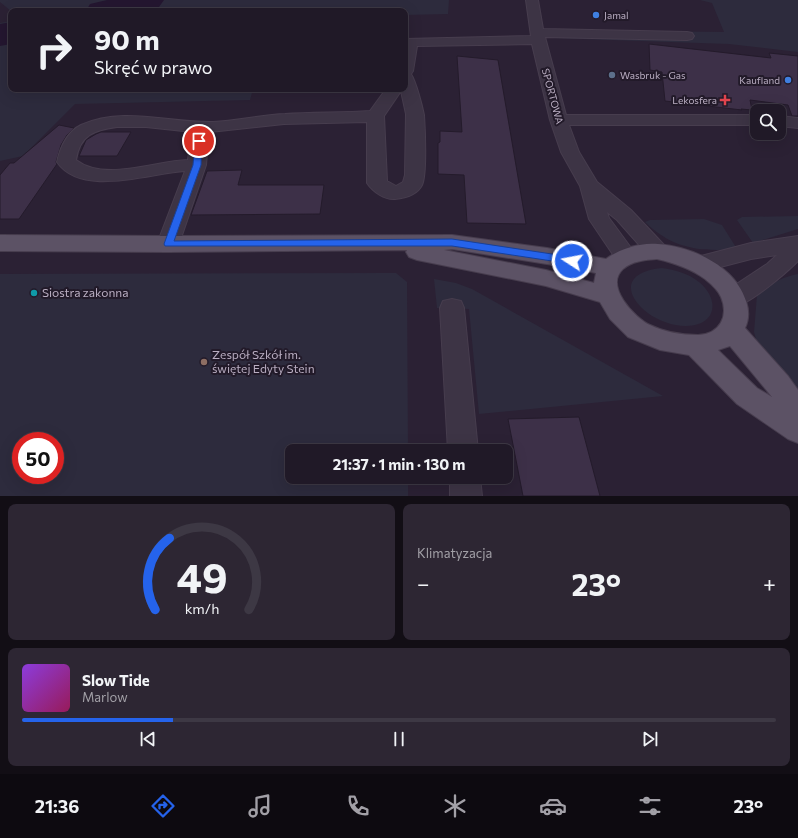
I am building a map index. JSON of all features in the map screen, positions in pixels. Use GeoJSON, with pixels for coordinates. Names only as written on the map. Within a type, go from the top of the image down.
{"type":"FeatureCollection","features":[{"type":"Feature","properties":{"kind":"main road"},"geometry":{"type":"LineString","coordinates":[[0,243],[168,244],[452,242],[547,256],[618,262],[640,252],[657,251],[680,256],[701,264],[721,279],[734,297],[738,314],[732,331],[717,341],[696,346],[668,343],[640,331],[619,314],[607,295],[606,280],[618,262]]}},
{"type":"Feature","properties":{"kind":"main road"},"geometry":{"type":"LineString","coordinates":[[374,243],[546,278],[607,295]]}},
{"type":"Feature","properties":{"kind":"main road"},"geometry":{"type":"LineString","coordinates":[[732,331],[778,384],[798,412]]}},
{"type":"Feature","properties":{"kind":"main road"},"geometry":{"type":"LineString","coordinates":[[696,346],[748,396],[798,430]]}},
{"type":"Feature","properties":{"kind":"street","name":"SPORTOWA"},"geometry":{"type":"LineString","coordinates":[[532,0],[537,36],[559,120],[570,152],[590,186],[599,219],[618,262]]}},
{"type":"Feature","properties":{"kind":"street"},"geometry":{"type":"LineString","coordinates":[[408,42],[537,36],[687,36]]}},
{"type":"Feature","properties":{"kind":"street"},"geometry":{"type":"LineString","coordinates":[[392,92],[375,116],[377,183],[384,189],[394,193],[404,191],[412,185],[415,175],[415,114],[408,88]]}},
{"type":"Feature","properties":{"kind":"street"},"geometry":{"type":"LineString","coordinates":[[197,165],[174,166],[125,175],[100,176],[78,171],[66,162],[68,151],[78,136],[86,129],[99,125],[126,121],[203,128],[233,126],[283,119],[375,116]]}},
{"type":"Feature","properties":{"kind":"street"},"geometry":{"type":"LineString","coordinates":[[559,120],[750,120]]}},
{"type":"Feature","properties":{"kind":"street"},"geometry":{"type":"LineString","coordinates":[[786,122],[798,123]]}},
{"type":"Feature","properties":{"kind":"street"},"geometry":{"type":"LineString","coordinates":[[168,244],[197,165],[199,141],[203,128]]}},
{"type":"Feature","properties":{"kind":"street","name":"SPORTOWA"},"geometry":{"type":"LineString","coordinates":[[590,186],[624,215],[657,251]]}},
{"type":"Feature","properties":{"kind":"street"},"geometry":{"type":"LineString","coordinates":[[701,264],[751,251],[798,244]]}},
{"type":"Feature","properties":{"kind":"street"},"geometry":{"type":"LineString","coordinates":[[734,297],[775,270],[798,248]]}},
{"type":"Feature","properties":{"kind":"street"},"geometry":{"type":"LineString","coordinates":[[452,308],[462,444]]}},
{"type":"Feature","properties":{"kind":"street"},"geometry":{"type":"LineString","coordinates":[[465,484],[466,496]]}},
{"type":"Feature","properties":{"kind":"shaded area"},"geometry":{"type":"Polygon","coordinates":[[[0,0],[449,0],[448,14],[408,15],[408,8],[8,9],[0,2],[0,0]]]}},
{"type":"Feature","properties":{"kind":"shaded area"},"geometry":{"type":"Polygon","coordinates":[[[700,0],[798,0],[798,52],[729,44],[553,38],[551,30],[724,32],[712,3],[700,0]]]}},
{"type":"Feature","properties":{"kind":"shaded area"},"geometry":{"type":"Polygon","coordinates":[[[8,22],[8,92],[252,92],[250,100],[75,104],[23,156],[0,161],[0,23],[8,22]]]}},
{"type":"Feature","properties":{"kind":"shaded area"},"geometry":{"type":"Polygon","coordinates":[[[798,216],[798,229],[753,243],[737,220],[742,217],[798,216]]]}},
{"type":"Feature","properties":{"kind":"shaded area"},"geometry":{"type":"Polygon","coordinates":[[[704,219],[722,225],[737,249],[711,250],[688,247],[666,238],[645,222],[650,220],[704,219]]]}},
{"type":"Feature","properties":{"kind":"shaded area"},"geometry":{"type":"Polygon","coordinates":[[[662,268],[686,274],[699,282],[706,289],[712,303],[712,310],[709,317],[704,322],[686,326],[670,324],[655,318],[643,309],[635,299],[631,289],[634,280],[643,272],[662,268]]]}},
{"type":"Feature","properties":{"kind":"shaded area","name":"Zespół Szkół im. świętej Edyty Stein"},"geometry":{"type":"Polygon","coordinates":[[[396,273],[407,282],[408,444],[285,444],[285,484],[408,484],[408,496],[0,496],[0,274],[396,273]]]}},
{"type":"Feature","properties":{"kind":"shaded area"},"geometry":{"type":"Polygon","coordinates":[[[798,274],[798,391],[757,343],[754,332],[757,295],[776,282],[798,274]]]}},
{"type":"Feature","properties":{"kind":"shaded area"},"geometry":{"type":"Polygon","coordinates":[[[434,279],[456,283],[472,289],[663,396],[479,414],[469,309],[437,308],[434,279]]]}},
{"type":"Feature","properties":{"kind":"building"},"geometry":{"type":"Polygon","coordinates":[[[649,44],[771,58],[769,53],[798,56],[798,116],[792,116],[788,105],[786,104],[750,100],[750,110],[741,109],[742,110],[665,101],[662,72],[650,70],[649,44]]]}},
{"type":"Feature","properties":{"kind":"building"},"geometry":{"type":"Polygon","coordinates":[[[457,56],[498,60],[526,224],[467,223],[464,175],[438,174],[438,143],[440,142],[440,131],[462,132],[457,56]]]}},
{"type":"Feature","properties":{"kind":"building"},"geometry":{"type":"Polygon","coordinates":[[[59,125],[74,128],[67,135],[61,145],[56,162],[57,164],[19,219],[0,219],[0,175],[10,163],[14,163],[59,125]]]}},
{"type":"Feature","properties":{"kind":"building"},"geometry":{"type":"Polygon","coordinates":[[[101,132],[131,132],[117,156],[79,156],[86,140],[101,132]]]}},
{"type":"Feature","properties":{"kind":"building"},"geometry":{"type":"Polygon","coordinates":[[[242,170],[238,185],[324,185],[320,214],[191,215],[207,171],[242,170]]]}},
{"type":"Feature","properties":{"kind":"building"},"geometry":{"type":"Polygon","coordinates":[[[579,417],[600,496],[523,496],[508,419],[579,417]]]}},
{"type":"Feature","properties":{"kind":"waterway"},"geometry":{"type":"LineString","coordinates":[[115,8],[148,0]]}},
{"type":"Feature","properties":{"kind":"waterway"},"geometry":{"type":"LineString","coordinates":[[0,35],[8,34]]}},
{"type":"Feature","properties":{"kind":"place","name":"Jamal"},"geometry":{"type":"Point","coordinates":[596,15]}},
{"type":"Feature","properties":{"kind":"place","name":"Wasbruk - Gas"},"geometry":{"type":"Point","coordinates":[612,75]}},
{"type":"Feature","properties":{"kind":"place","name":"Kaufland"},"geometry":{"type":"Point","coordinates":[788,80]}},
{"type":"Feature","properties":{"kind":"place","name":"Lekosfera"},"geometry":{"type":"Point","coordinates":[725,100]}},
{"type":"Feature","properties":{"kind":"place","name":"Siostra zakonna"},"geometry":{"type":"Point","coordinates":[34,293]}},
{"type":"Feature","properties":{"kind":"place","name":"Zespół Szkół im. świętej Edyty Stein"},"geometry":{"type":"Point","coordinates":[204,362]}},
{"type":"Feature","properties":{"kind":"route"},"geometry":{"type":"LineString","coordinates":[[199,141],[197,165],[168,244],[452,242],[572,261]]}}]}
